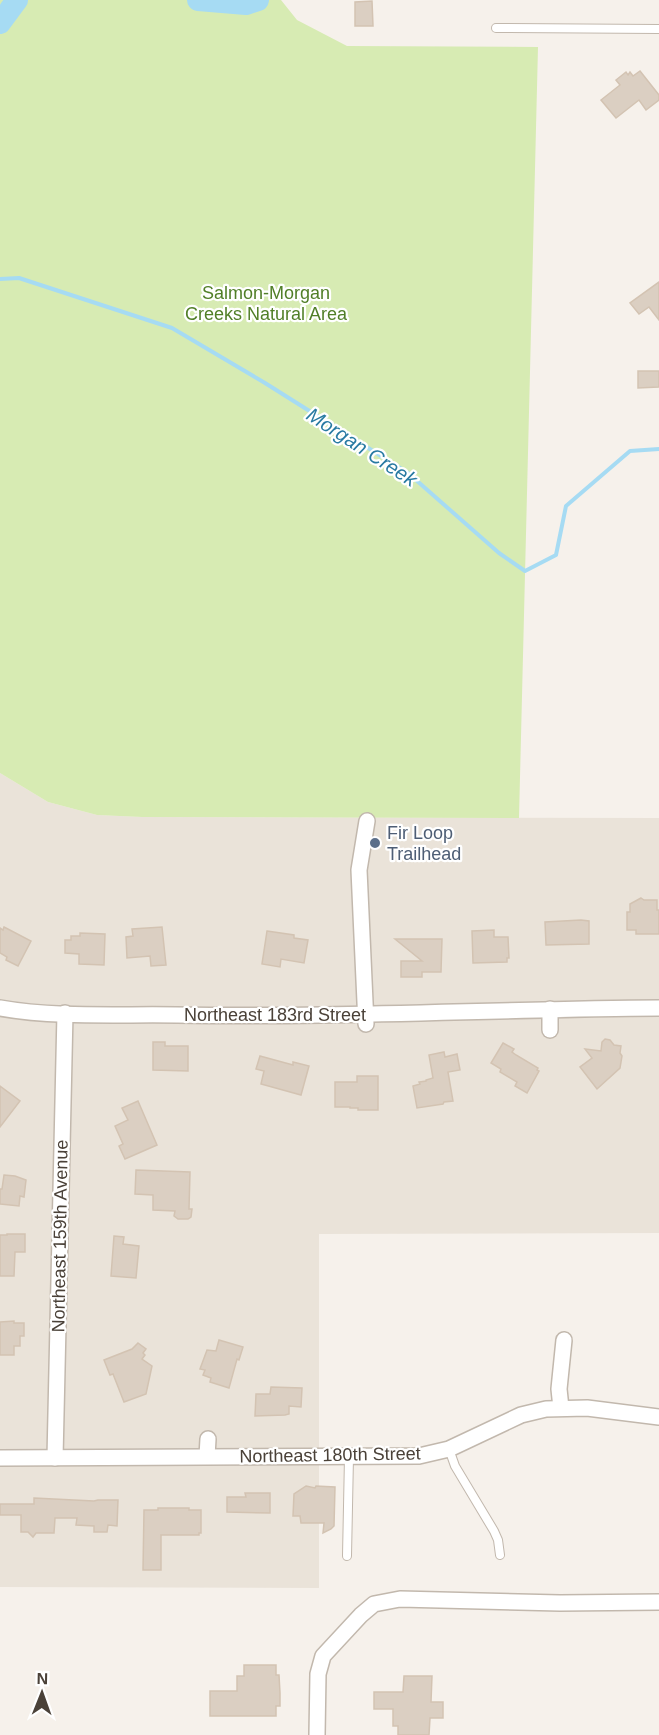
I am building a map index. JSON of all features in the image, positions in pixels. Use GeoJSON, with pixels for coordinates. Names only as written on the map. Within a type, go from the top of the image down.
{"type":"FeatureCollection","features":[{"type":"Feature","properties":{"kind":"street"},"geometry":{"type":"LineString","coordinates":[[366,1019],[359,870],[367,821]]}},
{"type":"Feature","properties":{"kind":"street","name":"Northeast 183rd Street"},"geometry":{"type":"LineString","coordinates":[[0,1008],[20,1012],[366,1019],[550,1009],[659,1008]]}},
{"type":"Feature","properties":{"kind":"street"},"geometry":{"type":"LineString","coordinates":[[550,1009],[550,1030]]}},
{"type":"Feature","properties":{"kind":"street","name":"Northeast 159th Avenue"},"geometry":{"type":"LineString","coordinates":[[55,1458],[65,1013]]}},
{"type":"Feature","properties":{"kind":"street"},"geometry":{"type":"LineString","coordinates":[[561,1408],[559,1389],[564,1340]]}},
{"type":"Feature","properties":{"kind":"street","name":"Northeast 180th Street"},"geometry":{"type":"LineString","coordinates":[[0,1458],[419,1456],[449,1449],[521,1415],[546,1409],[586,1408],[659,1417]]}},
{"type":"Feature","properties":{"kind":"street"},"geometry":{"type":"LineString","coordinates":[[207,1456],[208,1439]]}},
{"type":"Feature","properties":{"kind":"street"},"geometry":{"type":"LineString","coordinates":[[317,1735],[318,1674],[323,1656],[374,1604],[400,1599],[560,1603],[659,1602]]}},
{"type":"Feature","properties":{"kind":"lane"},"geometry":{"type":"LineString","coordinates":[[496,28],[659,28]]}},
{"type":"Feature","properties":{"kind":"lane"},"geometry":{"type":"LineString","coordinates":[[449,1449],[455,1467],[494,1531],[500,1555]]}},
{"type":"Feature","properties":{"kind":"lane"},"geometry":{"type":"LineString","coordinates":[[347,1556],[349,1456]]}},
{"type":"Feature","properties":{"kind":"shaded area"},"geometry":{"type":"Polygon","coordinates":[[[0,773],[48,802],[97,815],[659,818],[659,1233],[319,1234],[319,1588],[0,1587],[0,773]]]}},
{"type":"Feature","properties":{"kind":"green space","name":"Salmon-Morgan Creeks Natural Area"},"geometry":{"type":"Polygon","coordinates":[[[0,0],[281,0],[297,20],[347,46],[538,47],[519,818],[97,815],[48,802],[0,773],[0,0]]]}},
{"type":"Feature","properties":{"kind":"building"},"geometry":{"type":"Polygon","coordinates":[[[372,1],[373,26],[355,26],[355,2],[372,1]]]}},
{"type":"Feature","properties":{"kind":"building"},"geometry":{"type":"Polygon","coordinates":[[[640,71],[659,95],[659,100],[646,110],[639,100],[616,118],[601,100],[620,85],[616,80],[626,72],[628,75],[630,72],[633,76],[640,71]]]}},
{"type":"Feature","properties":{"kind":"building"},"geometry":{"type":"Polygon","coordinates":[[[659,282],[659,320],[649,307],[639,314],[630,303],[659,282]]]}},
{"type":"Feature","properties":{"kind":"building"},"geometry":{"type":"Polygon","coordinates":[[[638,371],[659,371],[659,387],[638,388],[638,371]]]}},
{"type":"Feature","properties":{"kind":"building"},"geometry":{"type":"Polygon","coordinates":[[[641,898],[657,900],[659,934],[636,934],[636,930],[627,930],[627,912],[630,912],[630,904],[641,898]]]}},
{"type":"Feature","properties":{"kind":"building"},"geometry":{"type":"Polygon","coordinates":[[[589,921],[589,944],[546,945],[545,922],[589,921]]]}},
{"type":"Feature","properties":{"kind":"building"},"geometry":{"type":"Polygon","coordinates":[[[4,927],[31,941],[18,966],[6,960],[7,957],[0,953],[0,928],[3,930],[4,927]]]}},
{"type":"Feature","properties":{"kind":"building"},"geometry":{"type":"Polygon","coordinates":[[[162,927],[166,965],[151,966],[150,956],[127,958],[126,937],[133,936],[132,929],[162,927]]]}},
{"type":"Feature","properties":{"kind":"building"},"geometry":{"type":"Polygon","coordinates":[[[494,930],[494,937],[508,937],[509,958],[507,962],[473,963],[472,931],[494,930]]]}},
{"type":"Feature","properties":{"kind":"building"},"geometry":{"type":"Polygon","coordinates":[[[267,931],[294,935],[294,938],[308,940],[304,963],[281,959],[280,967],[262,964],[267,931]]]}},
{"type":"Feature","properties":{"kind":"building"},"geometry":{"type":"Polygon","coordinates":[[[80,933],[105,934],[104,965],[79,964],[79,954],[65,953],[65,940],[71,940],[71,936],[80,936],[80,933]]]}},
{"type":"Feature","properties":{"kind":"building"},"geometry":{"type":"Polygon","coordinates":[[[395,939],[442,939],[441,972],[422,972],[422,977],[401,977],[401,961],[422,961],[395,939]]]}},
{"type":"Feature","properties":{"kind":"building"},"geometry":{"type":"Polygon","coordinates":[[[605,1039],[610,1040],[614,1045],[621,1046],[622,1056],[620,1068],[597,1089],[580,1067],[592,1058],[585,1049],[601,1051],[602,1042],[605,1039]]]}},
{"type":"Feature","properties":{"kind":"building"},"geometry":{"type":"Polygon","coordinates":[[[153,1042],[165,1042],[165,1046],[188,1046],[188,1071],[153,1070],[153,1042]]]}},
{"type":"Feature","properties":{"kind":"building"},"geometry":{"type":"Polygon","coordinates":[[[503,1043],[514,1049],[512,1052],[516,1055],[538,1068],[539,1071],[527,1093],[515,1086],[517,1082],[500,1072],[501,1069],[491,1063],[503,1043]]]}},
{"type":"Feature","properties":{"kind":"building"},"geometry":{"type":"Polygon","coordinates":[[[444,1052],[445,1057],[457,1054],[460,1070],[448,1072],[453,1101],[417,1108],[413,1086],[433,1078],[429,1055],[444,1052]]]}},
{"type":"Feature","properties":{"kind":"building"},"geometry":{"type":"Polygon","coordinates":[[[260,1056],[293,1065],[293,1062],[309,1066],[301,1095],[261,1084],[264,1071],[256,1069],[260,1056]]]}},
{"type":"Feature","properties":{"kind":"building"},"geometry":{"type":"Polygon","coordinates":[[[357,1076],[378,1076],[378,1110],[335,1107],[335,1082],[357,1082],[357,1076]]]}},
{"type":"Feature","properties":{"kind":"building"},"geometry":{"type":"Polygon","coordinates":[[[0,1086],[20,1101],[0,1127],[0,1086]]]}},
{"type":"Feature","properties":{"kind":"building"},"geometry":{"type":"Polygon","coordinates":[[[138,1101],[157,1145],[125,1159],[119,1146],[123,1144],[115,1126],[128,1120],[122,1108],[138,1101]]]}},
{"type":"Feature","properties":{"kind":"building"},"geometry":{"type":"Polygon","coordinates":[[[136,1170],[190,1172],[189,1209],[192,1209],[191,1217],[178,1219],[174,1216],[175,1211],[153,1210],[153,1195],[135,1194],[136,1170]]]}},
{"type":"Feature","properties":{"kind":"building"},"geometry":{"type":"Polygon","coordinates":[[[4,1175],[26,1180],[24,1197],[20,1196],[19,1206],[0,1204],[0,1189],[2,1189],[4,1175]]]}},
{"type":"Feature","properties":{"kind":"building"},"geometry":{"type":"Polygon","coordinates":[[[25,1234],[25,1252],[15,1252],[14,1276],[0,1276],[0,1235],[25,1234]]]}},
{"type":"Feature","properties":{"kind":"building"},"geometry":{"type":"Polygon","coordinates":[[[114,1236],[124,1237],[123,1244],[139,1246],[136,1278],[111,1276],[114,1236]]]}},
{"type":"Feature","properties":{"kind":"building"},"geometry":{"type":"Polygon","coordinates":[[[14,1321],[14,1323],[24,1323],[24,1336],[20,1336],[20,1346],[14,1346],[14,1355],[0,1355],[0,1322],[14,1321]]]}},
{"type":"Feature","properties":{"kind":"building"},"geometry":{"type":"Polygon","coordinates":[[[219,1340],[243,1347],[239,1360],[237,1359],[229,1388],[210,1382],[211,1378],[203,1375],[205,1370],[200,1369],[207,1350],[216,1351],[219,1340]]]}},
{"type":"Feature","properties":{"kind":"building"},"geometry":{"type":"Polygon","coordinates":[[[138,1343],[146,1349],[142,1359],[152,1366],[146,1394],[124,1402],[113,1374],[110,1375],[104,1360],[132,1349],[138,1343]]]}},
{"type":"Feature","properties":{"kind":"building"},"geometry":{"type":"Polygon","coordinates":[[[271,1387],[302,1388],[301,1407],[289,1406],[289,1414],[285,1415],[255,1416],[256,1394],[270,1394],[271,1387]]]}},
{"type":"Feature","properties":{"kind":"building"},"geometry":{"type":"Polygon","coordinates":[[[306,1486],[335,1487],[334,1526],[323,1533],[324,1523],[301,1523],[300,1516],[293,1516],[294,1494],[306,1486]]]}},
{"type":"Feature","properties":{"kind":"building"},"geometry":{"type":"Polygon","coordinates":[[[245,1493],[270,1493],[270,1513],[227,1512],[227,1497],[246,1497],[245,1493]]]}},
{"type":"Feature","properties":{"kind":"building"},"geometry":{"type":"Polygon","coordinates":[[[34,1498],[118,1500],[117,1526],[108,1525],[107,1532],[94,1532],[94,1526],[76,1525],[77,1518],[55,1518],[54,1533],[36,1533],[33,1537],[28,1532],[21,1532],[21,1515],[0,1515],[0,1504],[34,1504],[34,1498]]]}},
{"type":"Feature","properties":{"kind":"building"},"geometry":{"type":"Polygon","coordinates":[[[158,1508],[201,1510],[201,1533],[199,1535],[161,1535],[161,1570],[143,1570],[144,1510],[158,1510],[158,1508]]]}},
{"type":"Feature","properties":{"kind":"building"},"geometry":{"type":"Polygon","coordinates":[[[244,1665],[276,1665],[276,1675],[279,1675],[280,1706],[276,1706],[276,1716],[210,1716],[210,1691],[237,1691],[237,1676],[244,1676],[244,1665]]]}},
{"type":"Feature","properties":{"kind":"building"},"geometry":{"type":"Polygon","coordinates":[[[404,1676],[432,1676],[431,1702],[443,1702],[443,1718],[430,1718],[429,1735],[398,1735],[398,1726],[393,1726],[393,1709],[374,1709],[374,1692],[403,1692],[404,1676]]]}},
{"type":"Feature","properties":{"kind":"waterway"},"geometry":{"type":"LineString","coordinates":[[0,23],[17,0]]}},
{"type":"Feature","properties":{"kind":"waterway"},"geometry":{"type":"LineString","coordinates":[[198,0],[246,4],[258,0]]}},
{"type":"Feature","properties":{"kind":"waterway","name":"Morgan Creek"},"geometry":{"type":"LineString","coordinates":[[0,279],[19,278],[172,328],[265,383],[408,473],[499,553],[525,571],[556,555],[566,506],[630,451],[659,449]]}},
{"type":"Feature","properties":{"kind":"place","name":"Fir Loop Trailhead"},"geometry":{"type":"Point","coordinates":[375,843]}}]}
